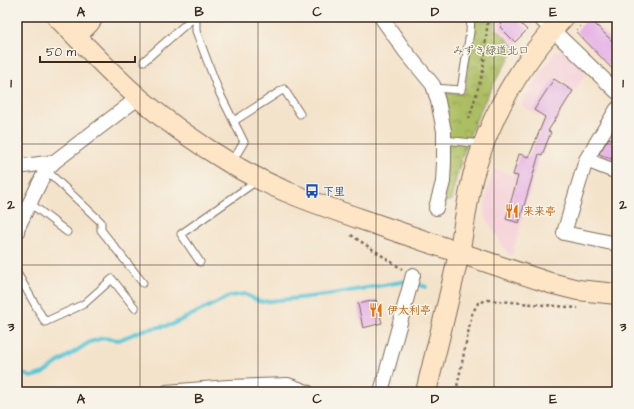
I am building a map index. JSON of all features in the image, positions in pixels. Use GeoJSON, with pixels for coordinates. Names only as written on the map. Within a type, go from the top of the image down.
{"type":"FeatureCollection","features":[{"type":"Feature","properties":{"kind":"street"},"geometry":{"type":"LineString","coordinates":[[57,17],[138,98],[180,131],[231,164],[260,179],[301,198],[563,287],[617,294]]}},
{"type":"Feature","properties":{"kind":"street"},"geometry":{"type":"LineString","coordinates":[[76,36],[89,23],[92,17]]}},
{"type":"Feature","properties":{"kind":"street"},"geometry":{"type":"LineString","coordinates":[[381,17],[434,88],[438,101],[444,131],[444,140],[443,182],[436,208]]}},
{"type":"Feature","properties":{"kind":"street"},"geometry":{"type":"LineString","coordinates":[[426,392],[459,252],[469,193],[483,144],[511,85],[552,21],[617,92]]}},
{"type":"Feature","properties":{"kind":"street"},"geometry":{"type":"LineString","coordinates":[[17,232],[17,229],[30,203],[50,166],[138,98]]}},
{"type":"Feature","properties":{"kind":"street"},"geometry":{"type":"LineString","coordinates":[[617,109],[586,160],[564,233],[617,244]]}},
{"type":"Feature","properties":{"kind":"street"},"geometry":{"type":"LineString","coordinates":[[586,160],[617,172]]}},
{"type":"Feature","properties":{"kind":"street"},"geometry":{"type":"LineString","coordinates":[[17,167],[50,166]]}},
{"type":"Feature","properties":{"kind":"street"},"geometry":{"type":"LineString","coordinates":[[381,392],[413,275]]}},
{"type":"Feature","properties":{"kind":"street"},"geometry":{"type":"LineString","coordinates":[[167,392],[228,387],[288,385],[307,392]]}},
{"type":"Feature","properties":{"kind":"lane"},"geometry":{"type":"LineString","coordinates":[[144,61],[195,17]]}},
{"type":"Feature","properties":{"kind":"lane"},"geometry":{"type":"LineString","coordinates":[[195,17],[196,31],[219,92],[244,142],[231,164]]}},
{"type":"Feature","properties":{"kind":"lane"},"geometry":{"type":"LineString","coordinates":[[434,88],[461,90],[471,17]]}},
{"type":"Feature","properties":{"kind":"lane"},"geometry":{"type":"LineString","coordinates":[[234,121],[284,89],[300,114]]}},
{"type":"Feature","properties":{"kind":"lane"},"geometry":{"type":"LineString","coordinates":[[444,140],[483,144]]}},
{"type":"Feature","properties":{"kind":"lane"},"geometry":{"type":"LineString","coordinates":[[50,166],[101,222],[101,230],[143,283]]}},
{"type":"Feature","properties":{"kind":"lane"},"geometry":{"type":"LineString","coordinates":[[200,262],[181,234],[260,179]]}},
{"type":"Feature","properties":{"kind":"lane"},"geometry":{"type":"LineString","coordinates":[[30,203],[67,232]]}},
{"type":"Feature","properties":{"kind":"lane"},"geometry":{"type":"LineString","coordinates":[[17,273],[45,322],[84,304],[112,279],[135,308]]}},
{"type":"Feature","properties":{"kind":"path"},"geometry":{"type":"LineString","coordinates":[[469,118],[483,71],[488,17]]}},
{"type":"Feature","properties":{"kind":"path"},"geometry":{"type":"LineString","coordinates":[[352,235],[394,265],[413,275]]}},
{"type":"Feature","properties":{"kind":"path"},"geometry":{"type":"LineString","coordinates":[[456,392],[472,314],[478,303],[488,300],[579,308]]}},
{"type":"Feature","properties":{"kind":"shaded area"},"geometry":{"type":"Polygon","coordinates":[[[497,17],[530,17],[534,20],[534,23],[516,48],[495,27],[497,17]]]}},
{"type":"Feature","properties":{"kind":"shaded area"},"geometry":{"type":"Polygon","coordinates":[[[564,49],[587,71],[555,125],[521,105],[534,82],[555,52],[564,49]]]}},
{"type":"Feature","properties":{"kind":"shaded area"},"geometry":{"type":"Polygon","coordinates":[[[494,169],[533,182],[512,256],[508,254],[484,215],[487,191],[494,169]]]}},
{"type":"Feature","properties":{"kind":"green space","name":"みずき緑道北口"},"geometry":{"type":"Polygon","coordinates":[[[474,17],[497,17],[495,27],[516,48],[484,102],[468,139],[451,200],[441,205],[442,93],[464,94],[474,17]]]}},
{"type":"Feature","properties":{"kind":"building"},"geometry":{"type":"Polygon","coordinates":[[[505,17],[514,17],[527,30],[515,42],[500,27],[502,25],[500,23],[505,17]]]}},
{"type":"Feature","properties":{"kind":"building"},"geometry":{"type":"Polygon","coordinates":[[[589,18],[617,46],[617,74],[576,31],[589,18]]]}},
{"type":"Feature","properties":{"kind":"building"},"geometry":{"type":"Polygon","coordinates":[[[554,79],[573,91],[548,131],[551,132],[542,155],[539,154],[519,223],[506,219],[518,176],[513,175],[519,154],[529,157],[545,117],[534,110],[554,79]]]}},
{"type":"Feature","properties":{"kind":"building"},"geometry":{"type":"Polygon","coordinates":[[[609,138],[617,141],[617,161],[599,154],[609,138]]]}},
{"type":"Feature","properties":{"kind":"building"},"geometry":{"type":"Polygon","coordinates":[[[376,300],[382,323],[363,328],[358,304],[376,300]]]}},
{"type":"Feature","properties":{"kind":"waterway"},"geometry":{"type":"LineString","coordinates":[[17,371],[31,377],[44,373],[90,342],[103,338],[119,340],[143,330],[171,325],[230,296],[245,294],[260,302],[326,295],[407,281],[426,287]]}},
{"type":"Feature","properties":{"kind":"place","name":"下里"},"geometry":{"type":"Point","coordinates":[312,191]}},
{"type":"Feature","properties":{"kind":"place","name":"来来亭"},"geometry":{"type":"Point","coordinates":[512,211]}},
{"type":"Feature","properties":{"kind":"place","name":"伊太利亭"},"geometry":{"type":"Point","coordinates":[376,310]}}]}
